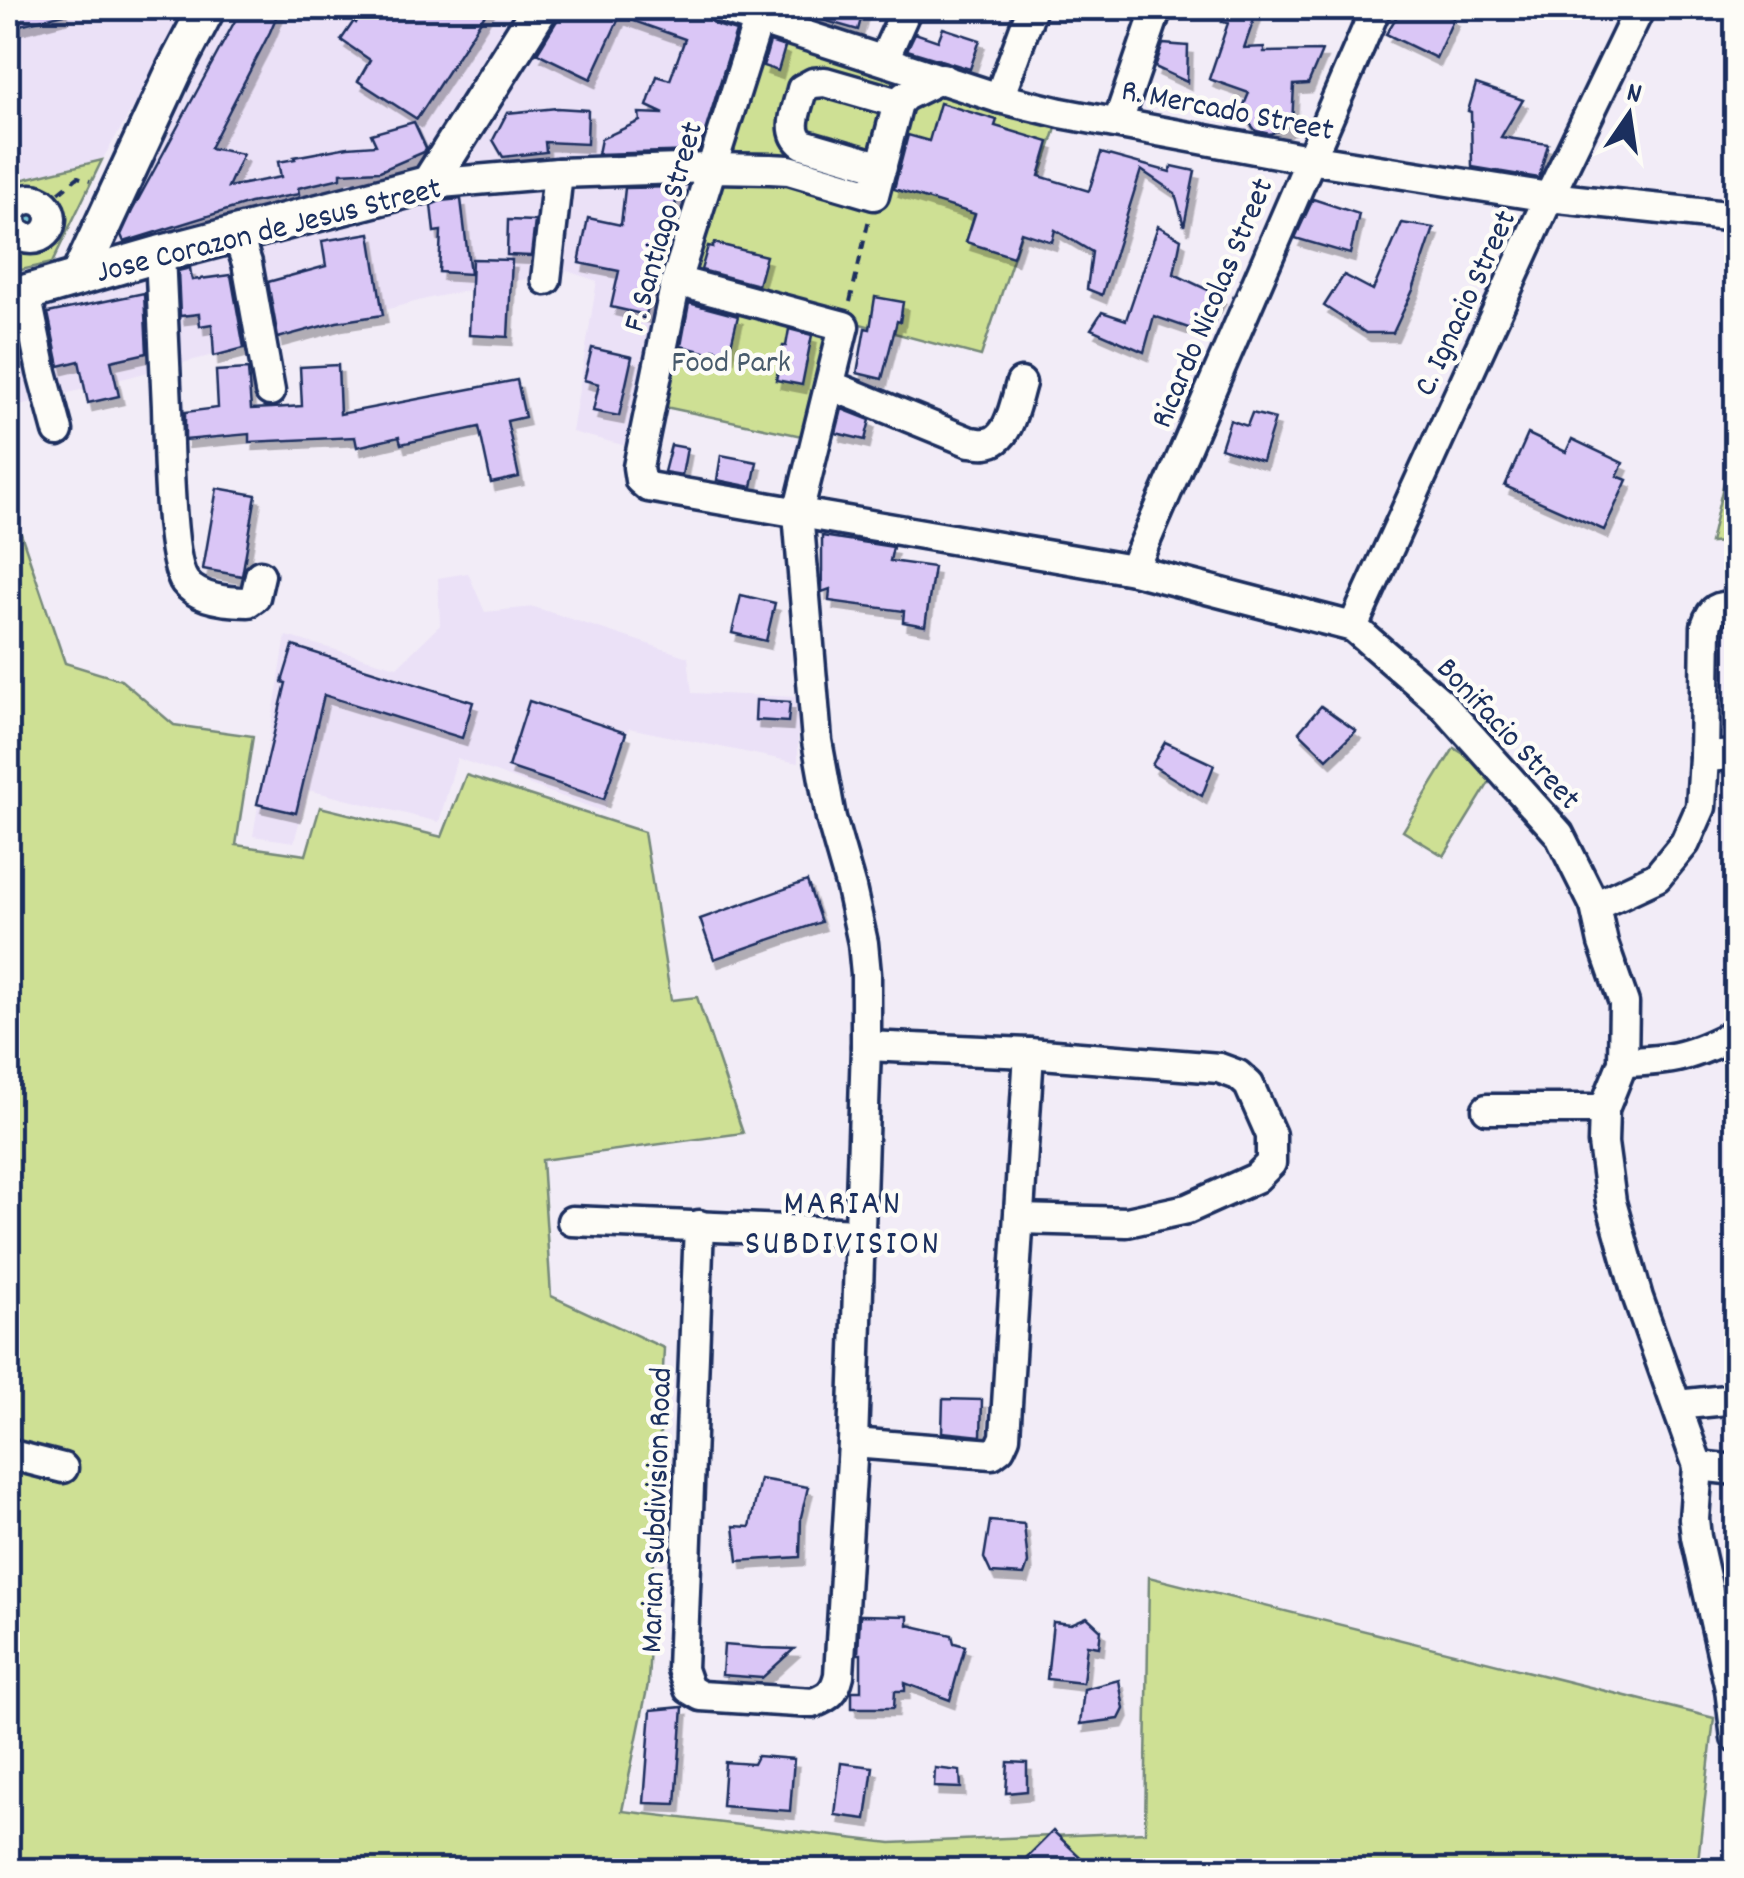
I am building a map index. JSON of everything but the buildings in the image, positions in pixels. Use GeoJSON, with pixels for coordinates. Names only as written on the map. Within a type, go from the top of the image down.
{"type":"FeatureCollection","features":[{"type":"Feature","properties":{"kind":"main road"},"geometry":{"type":"LineString","coordinates":[[79,276],[207,8]]}},
{"type":"Feature","properties":{"kind":"main road"},"geometry":{"type":"LineString","coordinates":[[429,184],[531,11]]}},
{"type":"Feature","properties":{"kind":"main road","name":"Jose Corazon de Jesus Street"},"geometry":{"type":"LineString","coordinates":[[17,296],[79,276],[429,184]]}},
{"type":"Feature","properties":{"kind":"street","name":"R. Mercado Street"},"geometry":{"type":"LineString","coordinates":[[720,8],[761,14],[999,98],[1061,113],[1309,160],[1549,198],[1736,217]]}},
{"type":"Feature","properties":{"kind":"street"},"geometry":{"type":"LineString","coordinates":[[884,59],[907,8]]}},
{"type":"Feature","properties":{"kind":"street"},"geometry":{"type":"LineString","coordinates":[[999,98],[1032,8]]}},
{"type":"Feature","properties":{"kind":"street"},"geometry":{"type":"LineString","coordinates":[[1118,122],[1157,8]]}},
{"type":"Feature","properties":{"kind":"street","name":"Ricardo Nicolas Street"},"geometry":{"type":"LineString","coordinates":[[1133,570],[1376,8]]}},
{"type":"Feature","properties":{"kind":"street","name":"C. Ignacio Street"},"geometry":{"type":"LineString","coordinates":[[1353,627],[1640,8]]}},
{"type":"Feature","properties":{"kind":"street","name":"F. Santiago Street"},"geometry":{"type":"LineString","coordinates":[[638,467],[676,281],[761,14]]}},
{"type":"Feature","properties":{"kind":"street"},"geometry":{"type":"LineString","coordinates":[[898,103],[826,82],[813,82],[802,90],[792,130],[803,144],[878,181],[898,103],[942,78]]}},
{"type":"Feature","properties":{"kind":"street","name":"Jose Corazon de Jesus Street"},"geometry":{"type":"LineString","coordinates":[[429,184],[558,172],[711,168],[789,170],[878,181]]}},
{"type":"Feature","properties":{"kind":"street"},"geometry":{"type":"LineString","coordinates":[[546,280],[558,172]]}},
{"type":"Feature","properties":{"kind":"street"},"geometry":{"type":"LineString","coordinates":[[237,234],[247,264],[270,390]]}},
{"type":"Feature","properties":{"kind":"street"},"geometry":{"type":"LineString","coordinates":[[160,254],[172,508],[183,580],[199,594],[248,602],[254,596],[260,575]]}},
{"type":"Feature","properties":{"kind":"street"},"geometry":{"type":"LineString","coordinates":[[676,281],[844,326],[798,513],[818,741],[866,974],[853,1443],[992,1454],[1005,1437],[1029,1053]]}},
{"type":"Feature","properties":{"kind":"street"},"geometry":{"type":"LineString","coordinates":[[17,296],[58,431]]}},
{"type":"Feature","properties":{"kind":"street"},"geometry":{"type":"LineString","coordinates":[[830,385],[970,442],[990,443],[1002,435],[1008,424],[1021,383]]}},
{"type":"Feature","properties":{"kind":"street","name":"Bonifacio Street"},"geometry":{"type":"LineString","coordinates":[[638,467],[640,480],[648,486],[1133,570],[1353,627],[1441,704],[1560,834],[1596,906],[1603,943],[1624,1002],[1623,1062],[1604,1109],[1611,1202],[1638,1298],[1698,1466],[1696,1537],[1730,1689],[1736,1738]]}},
{"type":"Feature","properties":{"kind":"street"},"geometry":{"type":"LineString","coordinates":[[1596,906],[1657,877],[1685,843],[1701,807],[1706,626],[1710,614],[1719,607],[1736,606]]}},
{"type":"Feature","properties":{"kind":"street"},"geometry":{"type":"LineString","coordinates":[[1704,757],[1736,755]]}},
{"type":"Feature","properties":{"kind":"street"},"geometry":{"type":"LineString","coordinates":[[1623,1062],[1680,1058],[1736,1033]]}},
{"type":"Feature","properties":{"kind":"street"},"geometry":{"type":"LineString","coordinates":[[866,1046],[1029,1053],[1219,1068],[1238,1075],[1249,1085],[1271,1135],[1271,1164],[1256,1178],[1186,1209],[1127,1222],[1019,1219]]}},
{"type":"Feature","properties":{"kind":"street"},"geometry":{"type":"LineString","coordinates":[[1487,1109],[1604,1109]]}},
{"type":"Feature","properties":{"kind":"street"},"geometry":{"type":"LineString","coordinates":[[572,1221],[859,1233]]}},
{"type":"Feature","properties":{"kind":"street","name":"Marian Subdivision Road"},"geometry":{"type":"LineString","coordinates":[[700,1225],[682,1669],[688,1689],[701,1696],[813,1703],[828,1697],[836,1688],[853,1443]]}},
{"type":"Feature","properties":{"kind":"street"},"geometry":{"type":"LineString","coordinates":[[1677,1405],[1736,1399]]}},
{"type":"Feature","properties":{"kind":"street"},"geometry":{"type":"LineString","coordinates":[[8,1454],[64,1468]]}},
{"type":"Feature","properties":{"kind":"street"},"geometry":{"type":"LineString","coordinates":[[1698,1466],[1736,1470]]}},
{"type":"Feature","properties":{"kind":"path"},"geometry":{"type":"LineString","coordinates":[[8,134],[22,214],[78,177],[119,190]]}},
{"type":"Feature","properties":{"kind":"path"},"geometry":{"type":"LineString","coordinates":[[844,326],[878,181]]}},
{"type":"Feature","properties":{"kind":"shaded area"},"geometry":{"type":"Polygon","coordinates":[[[8,8],[193,8],[102,160],[52,263],[8,273],[8,8]]]}},
{"type":"Feature","properties":{"kind":"shaded area"},"geometry":{"type":"Polygon","coordinates":[[[212,8],[535,8],[429,179],[83,268],[212,8]]]}},
{"type":"Feature","properties":{"kind":"shaded area"},"geometry":{"type":"Polygon","coordinates":[[[543,8],[722,8],[758,21],[705,160],[440,182],[543,8]]]}},
{"type":"Feature","properties":{"kind":"shaded area"},"geometry":{"type":"Polygon","coordinates":[[[711,168],[642,450],[572,432],[597,281],[567,271],[430,298],[8,409],[8,303],[444,190],[711,168]]]}},
{"type":"Feature","properties":{"kind":"shaded area"},"geometry":{"type":"Polygon","coordinates":[[[468,573],[485,612],[534,607],[688,657],[692,693],[798,697],[798,763],[629,728],[604,812],[457,758],[439,822],[308,790],[294,842],[253,836],[286,636],[397,667],[440,625],[438,578],[468,573]]]}},
{"type":"Feature","properties":{"kind":"green space"},"geometry":{"type":"Polygon","coordinates":[[[760,24],[1061,113],[981,356],[683,277],[760,24]]]}},
{"type":"Feature","properties":{"kind":"green space"},"geometry":{"type":"Polygon","coordinates":[[[102,160],[52,263],[8,273],[8,183],[102,160]]]}},
{"type":"Feature","properties":{"kind":"green space","name":"Food Park"},"geometry":{"type":"Polygon","coordinates":[[[681,288],[840,325],[816,439],[651,404],[681,288]]]}},
{"type":"Feature","properties":{"kind":"green space"},"geometry":{"type":"Polygon","coordinates":[[[1736,429],[1736,541],[1710,543],[1736,429]]]}},
{"type":"Feature","properties":{"kind":"green space"},"geometry":{"type":"Polygon","coordinates":[[[21,534],[65,663],[121,680],[174,725],[253,736],[236,845],[306,855],[320,807],[442,837],[466,775],[644,832],[671,1000],[697,997],[743,1133],[542,1160],[551,1296],[664,1348],[648,1684],[622,1811],[891,1843],[1145,1832],[1149,1577],[1714,1718],[1697,1870],[8,1870],[8,537],[21,534]]]}},
{"type":"Feature","properties":{"kind":"green space"},"geometry":{"type":"Polygon","coordinates":[[[1454,748],[1495,773],[1444,856],[1403,831],[1454,748]]]}},
{"type":"Feature","properties":{"kind":"water"},"geometry":{"type":"Polygon","coordinates":[[[31,207],[40,211],[44,220],[40,229],[31,233],[22,229],[18,220],[22,211],[31,207]]]}},
{"type":"Feature","properties":{"kind":"district","name":"MARIAN SUBDIVISION"},"geometry":{"type":"Point","coordinates":[843,1221]}}]}
